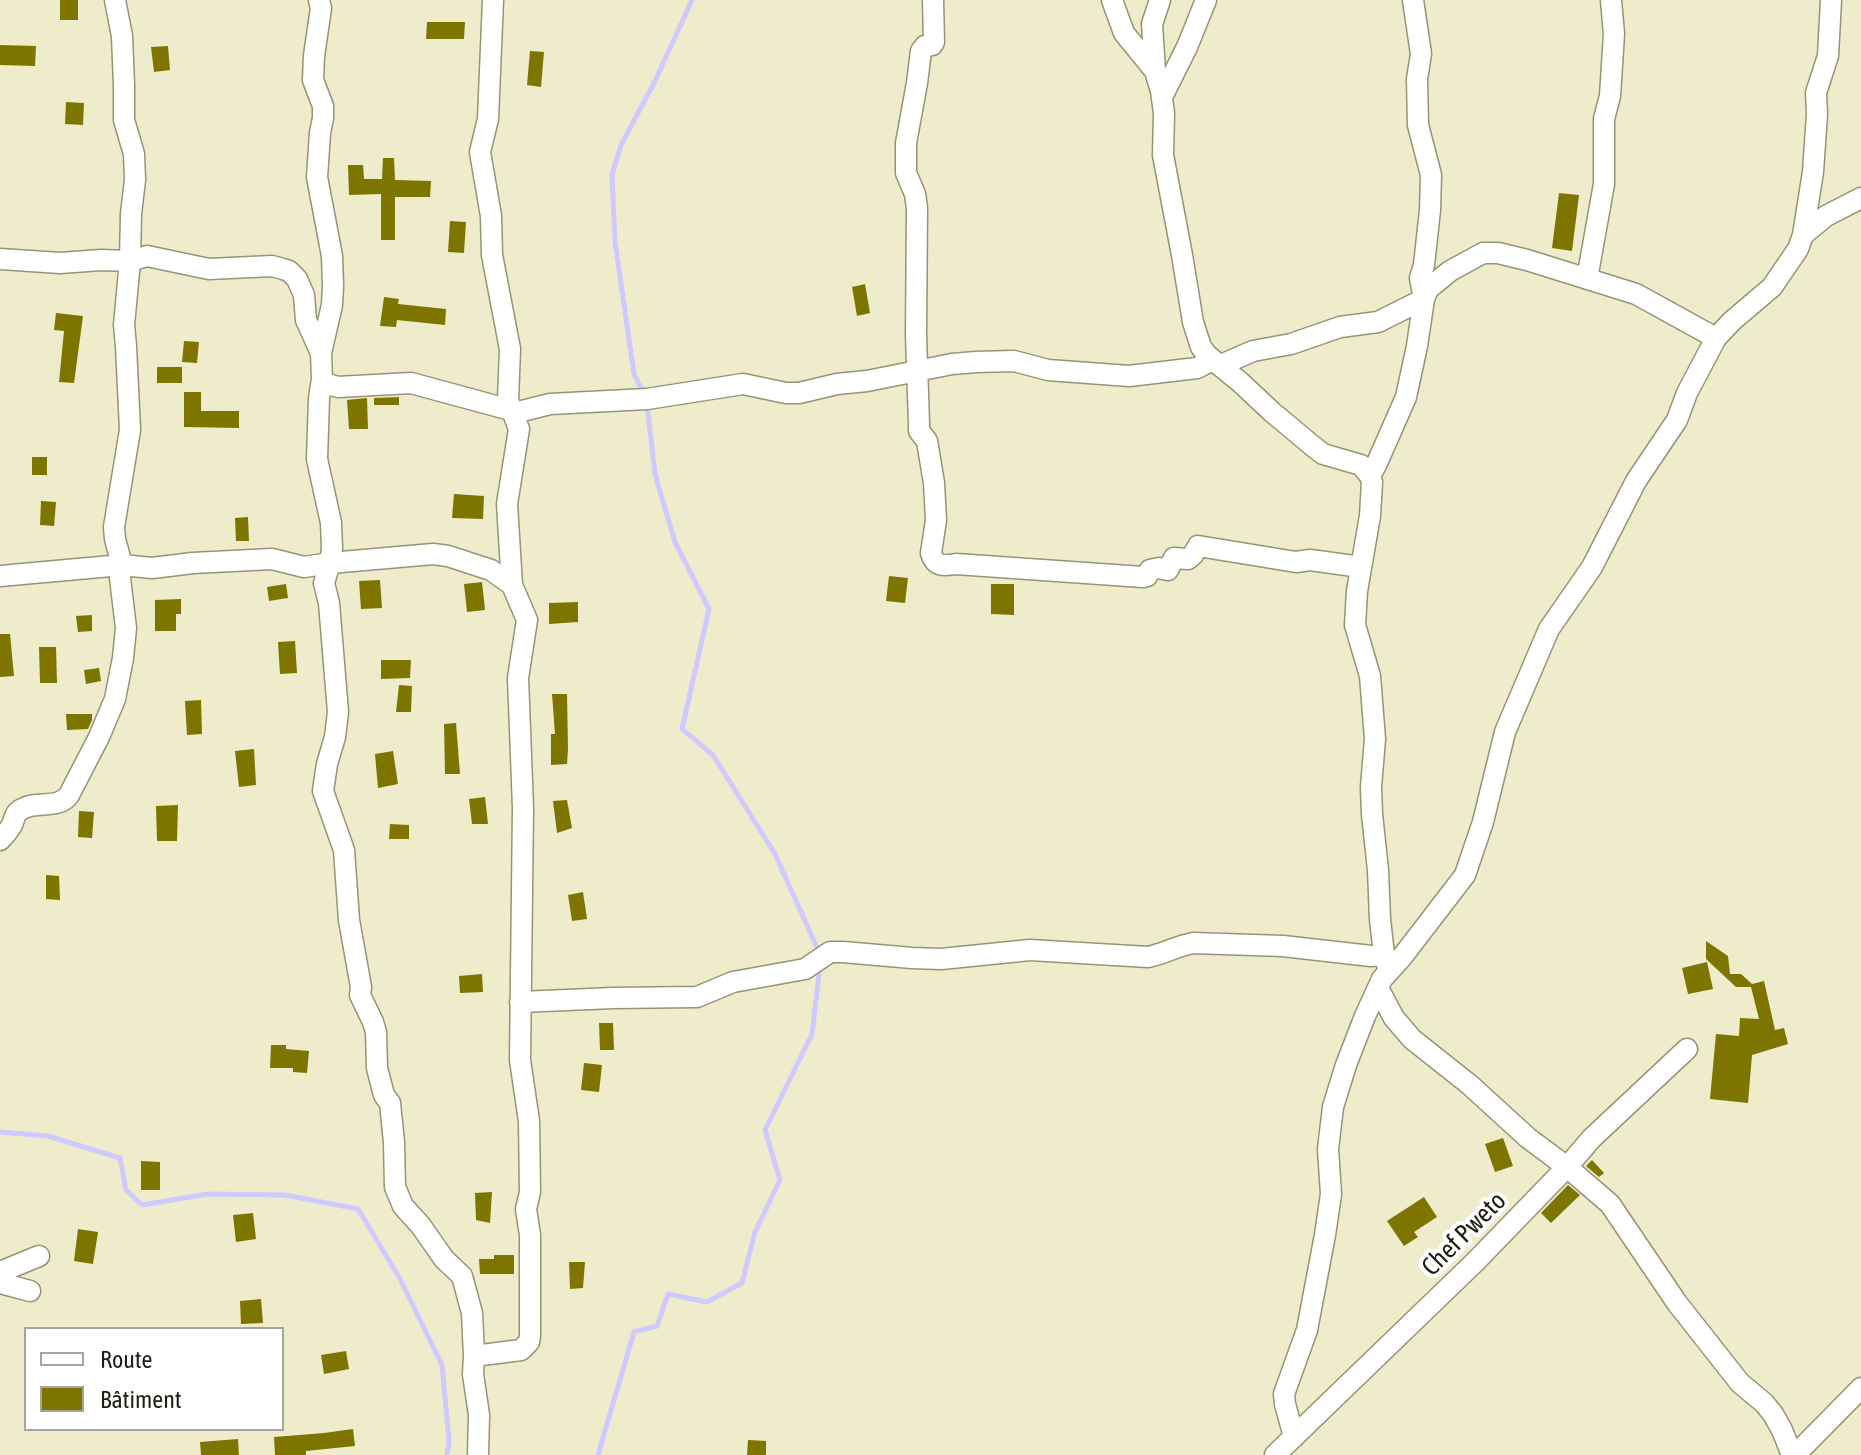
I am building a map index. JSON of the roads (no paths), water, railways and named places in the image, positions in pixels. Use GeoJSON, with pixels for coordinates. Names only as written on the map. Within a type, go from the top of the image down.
{"type":"FeatureCollection","features":[{"type":"Feature","properties":{"kind":"street"},"geometry":{"type":"LineString","coordinates":[[0,840],[19,811],[66,800],[115,699],[123,658],[126,628],[120,578],[122,565],[114,527],[130,430],[124,325],[135,180],[134,154],[124,120],[122,36],[115,0]]}},
{"type":"Feature","properties":{"kind":"street"},"geometry":{"type":"LineString","coordinates":[[474,1356],[521,1350],[529,1342],[530,1336],[530,1235],[526,1209],[530,1180],[529,1121],[520,1060],[523,808],[518,678],[527,620],[512,585],[507,504],[519,429],[508,400],[510,349],[492,255],[491,216],[480,152],[488,119],[493,0]]}},
{"type":"Feature","properties":{"kind":"street"},"geometry":{"type":"LineString","coordinates":[[933,0],[934,42],[921,51],[906,143],[906,173],[917,208],[919,431],[927,441],[934,483],[936,520],[931,555],[938,565],[1143,577],[1151,569],[1168,570],[1174,558],[1188,559],[1198,546],[1296,562],[1310,560],[1361,567]]}},
{"type":"Feature","properties":{"kind":"street"},"geometry":{"type":"LineString","coordinates":[[1112,0],[1124,33],[1155,71]]}},
{"type":"Feature","properties":{"kind":"street"},"geometry":{"type":"LineString","coordinates":[[1160,0],[1152,24],[1155,71],[1164,113],[1163,155],[1193,322],[1201,347],[1323,454],[1361,465],[1370,476],[1373,493],[1357,591],[1355,625],[1370,676],[1375,751],[1372,814],[1384,971],[1394,1018],[1412,1039],[1610,1204],[1677,1303],[1740,1383],[1773,1414],[1793,1455],[1861,1388]]}},
{"type":"Feature","properties":{"kind":"street"},"geometry":{"type":"LineString","coordinates":[[1162,97],[1206,0]]}},
{"type":"Feature","properties":{"kind":"street"},"geometry":{"type":"LineString","coordinates":[[1413,0],[1421,54],[1417,79],[1418,125],[1431,175],[1430,210],[1421,273],[1424,299]]}},
{"type":"Feature","properties":{"kind":"street"},"geometry":{"type":"LineString","coordinates":[[1587,279],[1604,184],[1604,119],[1610,96],[1614,34],[1611,0]]}},
{"type":"Feature","properties":{"kind":"street"},"geometry":{"type":"LineString","coordinates":[[1294,1437],[1284,1394],[1307,1330],[1325,1235],[1331,1194],[1328,1141],[1333,1107],[1346,1065],[1384,971],[1402,957],[1465,875],[1483,822],[1505,732],[1549,629],[1592,567],[1636,481],[1677,420],[1687,393],[1716,338],[1772,287],[1798,249],[1803,235],[1816,146],[1816,93],[1828,56],[1831,0]]}},
{"type":"Feature","properties":{"kind":"street"},"geometry":{"type":"LineString","coordinates":[[323,2],[313,71],[314,86],[323,111],[317,177],[332,256],[333,286],[321,353],[317,459],[331,523],[332,548],[324,587],[329,603],[338,712],[323,791],[344,850],[349,920],[360,995],[373,1022],[377,1068],[384,1095],[390,1103],[395,1187],[403,1206],[444,1259],[462,1276],[472,1313],[473,1374],[479,1415],[478,1455]]}},
{"type":"Feature","properties":{"kind":"street"},"geometry":{"type":"LineString","coordinates":[[1803,235],[1826,216],[1861,198]]}},
{"type":"Feature","properties":{"kind":"street"},"geometry":{"type":"LineString","coordinates":[[1370,476],[1406,397],[1428,289],[1440,277],[1483,253],[1527,260],[1636,294],[1716,338]]}},
{"type":"Feature","properties":{"kind":"street"},"geometry":{"type":"LineString","coordinates":[[0,259],[60,263],[130,261],[147,256],[209,269],[272,266],[289,271],[297,279],[304,295],[306,320],[321,353]]}},
{"type":"Feature","properties":{"kind":"street"},"geometry":{"type":"LineString","coordinates":[[322,379],[338,387],[411,383],[518,412],[550,404],[647,399],[743,384],[799,393],[952,364],[1014,361],[1048,370],[1129,376],[1197,368],[1253,351],[1291,344],[1340,327],[1378,322],[1424,299]]}},
{"type":"Feature","properties":{"kind":"street"},"geometry":{"type":"LineString","coordinates":[[0,576],[122,565],[152,568],[272,559],[304,567],[433,554],[491,570],[512,585]]}},
{"type":"Feature","properties":{"kind":"street"},"geometry":{"type":"LineString","coordinates":[[520,1002],[697,997],[733,982],[805,969],[830,952],[941,959],[1030,950],[1148,957],[1193,943],[1283,946],[1371,956],[1384,971]]}},
{"type":"Feature","properties":{"kind":"street","name":"Chef Pweto"},"geometry":{"type":"LineString","coordinates":[[1275,1455],[1475,1262],[1612,1118],[1687,1049]]}},
{"type":"Feature","properties":{"kind":"street"},"geometry":{"type":"LineString","coordinates":[[0,1272],[39,1256]]}},
{"type":"Feature","properties":{"kind":"street"},"geometry":{"type":"LineString","coordinates":[[0,1283],[30,1291]]}},
{"type":"Feature","properties":{"kind":"waterway"},"geometry":{"type":"LineString","coordinates":[[644,394],[634,374],[615,242],[612,175],[621,145],[692,0]]}},
{"type":"Feature","properties":{"kind":"waterway"},"geometry":{"type":"LineString","coordinates":[[647,403],[655,474],[675,542],[709,609],[682,729],[713,755],[775,854],[819,952]]}},
{"type":"Feature","properties":{"kind":"waterway"},"geometry":{"type":"LineString","coordinates":[[598,1455],[634,1332],[657,1326],[668,1294],[707,1302],[742,1283],[755,1232],[780,1180],[765,1130],[812,1034],[820,966]]}},
{"type":"Feature","properties":{"kind":"waterway"},"geometry":{"type":"LineString","coordinates":[[0,1132],[48,1136],[120,1158],[126,1190],[142,1205],[208,1194],[285,1195],[358,1209],[400,1279],[442,1365],[449,1441],[447,1455]]}}]}
